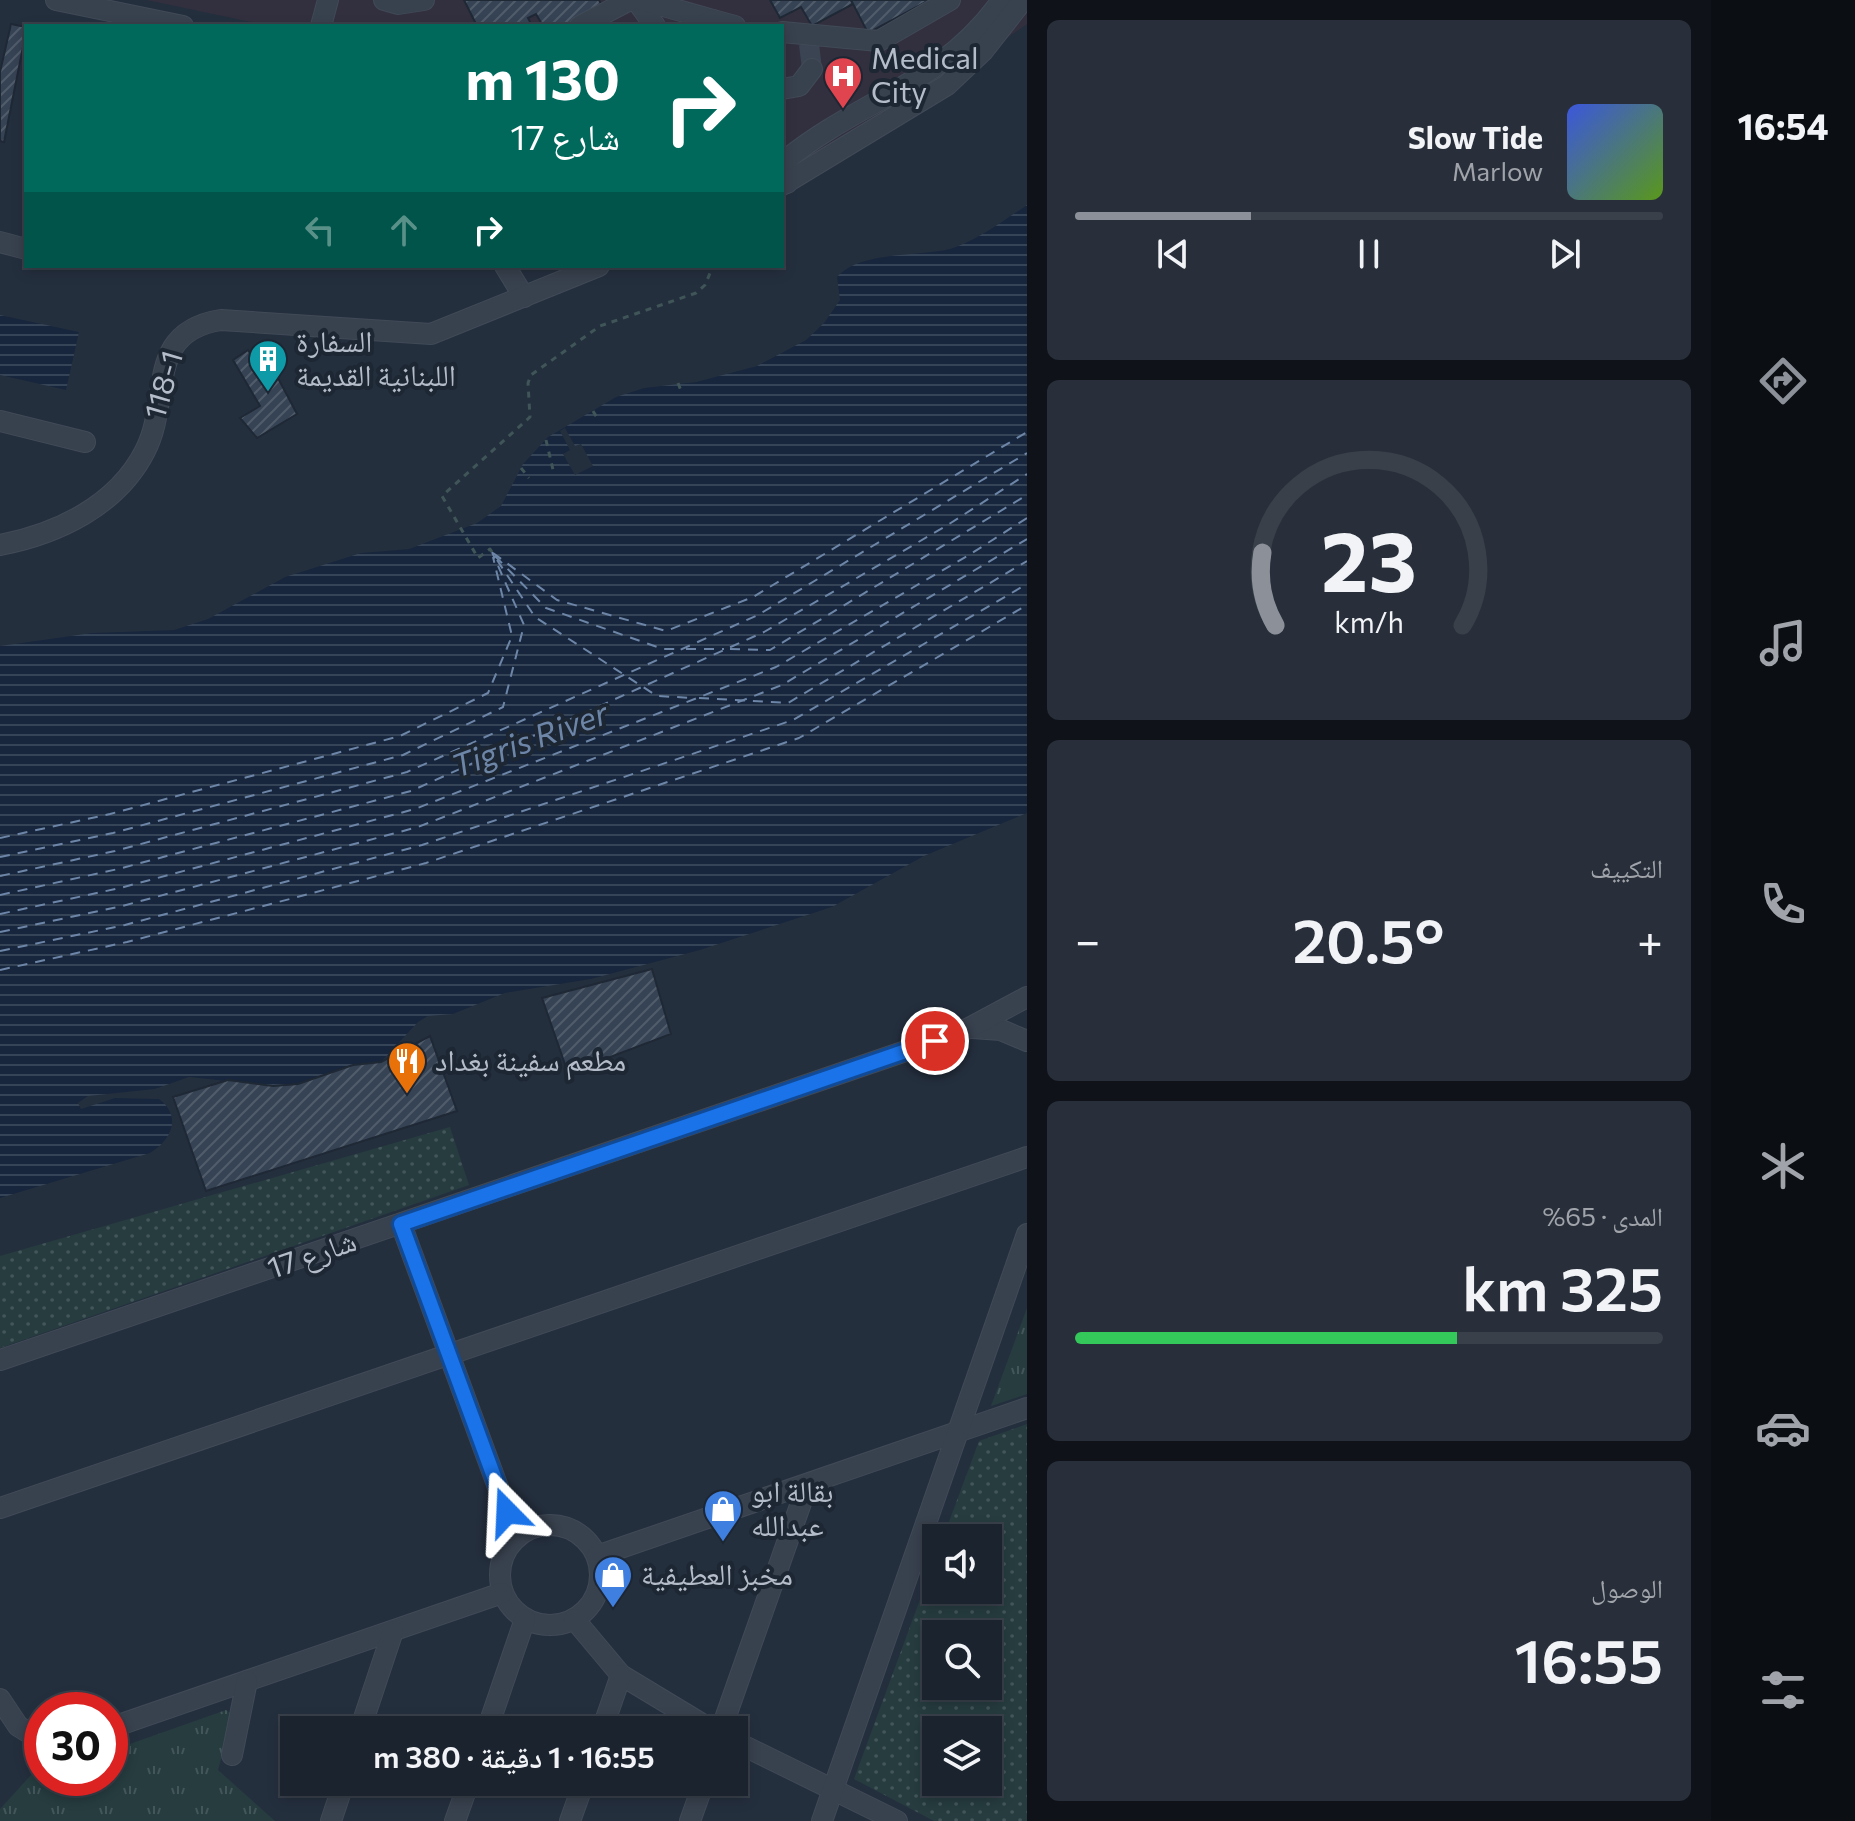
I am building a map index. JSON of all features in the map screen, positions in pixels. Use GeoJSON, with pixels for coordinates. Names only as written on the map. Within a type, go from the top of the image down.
{"type":"FeatureCollection","features":[{"type":"Feature","properties":{"kind":"street"},"geometry":{"type":"LineString","coordinates":[[56,0],[158,15],[178,24]]}},
{"type":"Feature","properties":{"kind":"street"},"geometry":{"type":"LineString","coordinates":[[322,24],[328,0]]}},
{"type":"Feature","properties":{"kind":"street"},"geometry":{"type":"LineString","coordinates":[[384,0],[398,4],[424,0]]}},
{"type":"Feature","properties":{"kind":"street"},"geometry":{"type":"LineString","coordinates":[[584,24],[630,0]]}},
{"type":"Feature","properties":{"kind":"street"},"geometry":{"type":"LineString","coordinates":[[639,0],[707,23]]}},
{"type":"Feature","properties":{"kind":"street"},"geometry":{"type":"LineString","coordinates":[[639,0],[654,24]]}},
{"type":"Feature","properties":{"kind":"street"},"geometry":{"type":"LineString","coordinates":[[784,32],[879,41],[950,0]]}},
{"type":"Feature","properties":{"kind":"street"},"geometry":{"type":"LineString","coordinates":[[784,163],[930,72],[974,34],[1002,0]]}},
{"type":"Feature","properties":{"kind":"street"},"geometry":{"type":"LineString","coordinates":[[784,182],[947,85],[983,51],[1023,0]]}},
{"type":"Feature","properties":{"kind":"street"},"geometry":{"type":"LineString","coordinates":[[784,89],[799,86],[812,69]]}},
{"type":"Feature","properties":{"kind":"street"},"geometry":{"type":"LineString","coordinates":[[0,242],[24,248]]}},
{"type":"Feature","properties":{"kind":"street"},"geometry":{"type":"LineString","coordinates":[[506,268],[524,297]]}},
{"type":"Feature","properties":{"kind":"street","name":"118-1"},"geometry":{"type":"LineString","coordinates":[[0,545],[30,539],[68,524],[102,502],[130,475],[147,449],[170,351],[187,329],[221,320],[431,334],[594,268]]}},
{"type":"Feature","properties":{"kind":"street"},"geometry":{"type":"LineString","coordinates":[[0,421],[85,442]]}},
{"type":"Feature","properties":{"kind":"street","name":"شارع 17"},"geometry":{"type":"LineString","coordinates":[[0,1360],[969,1028],[1021,1005]]}},
{"type":"Feature","properties":{"kind":"street"},"geometry":{"type":"LineString","coordinates":[[969,1028],[1001,1030],[1027,1041]]}},
{"type":"Feature","properties":{"kind":"street"},"geometry":{"type":"LineString","coordinates":[[0,1508],[1027,1157]]}},
{"type":"Feature","properties":{"kind":"street"},"geometry":{"type":"LineString","coordinates":[[401,1224],[516,1536]]}},
{"type":"Feature","properties":{"kind":"street"},"geometry":{"type":"LineString","coordinates":[[822,1821],[962,1429],[1027,1234]]}},
{"type":"Feature","properties":{"kind":"street"},"geometry":{"type":"LineString","coordinates":[[597,1556],[1027,1408]]}},
{"type":"Feature","properties":{"kind":"street"},"geometry":{"type":"LineString","coordinates":[[726,1716],[807,1486]]}},
{"type":"Feature","properties":{"kind":"street"},"geometry":{"type":"LineString","coordinates":[[546,1524],[562,1525],[589,1542],[597,1556],[601,1574],[598,1592],[588,1608],[574,1619],[541,1625],[525,1619],[512,1608],[502,1593],[499,1573],[504,1553],[516,1536],[546,1524]]}},
{"type":"Feature","properties":{"kind":"street"},"geometry":{"type":"LineString","coordinates":[[128,1722],[502,1593]]}},
{"type":"Feature","properties":{"kind":"street"},"geometry":{"type":"LineString","coordinates":[[492,1716],[525,1619]]}},
{"type":"Feature","properties":{"kind":"street"},"geometry":{"type":"LineString","coordinates":[[574,1619],[621,1675],[689,1716]]}},
{"type":"Feature","properties":{"kind":"street"},"geometry":{"type":"LineString","coordinates":[[365,1716],[393,1631]]}},
{"type":"Feature","properties":{"kind":"street"},"geometry":{"type":"LineString","coordinates":[[607,1716],[621,1675]]}},
{"type":"Feature","properties":{"kind":"street"},"geometry":{"type":"LineString","coordinates":[[232,1755],[247,1681]]}},
{"type":"Feature","properties":{"kind":"street"},"geometry":{"type":"LineString","coordinates":[[0,1699],[18,1726],[24,1730]]}},
{"type":"Feature","properties":{"kind":"street"},"geometry":{"type":"LineString","coordinates":[[748,1748],[897,1821]]}},
{"type":"Feature","properties":{"kind":"street"},"geometry":{"type":"LineString","coordinates":[[331,1821],[339,1796]]}},
{"type":"Feature","properties":{"kind":"street"},"geometry":{"type":"LineString","coordinates":[[455,1821],[464,1796]]}},
{"type":"Feature","properties":{"kind":"street"},"geometry":{"type":"LineString","coordinates":[[570,1821],[579,1796]]}},
{"type":"Feature","properties":{"kind":"street"},"geometry":{"type":"LineString","coordinates":[[690,1821],[699,1796]]}},
{"type":"Feature","properties":{"kind":"path"},"geometry":{"type":"LineString","coordinates":[[492,552],[490,549],[478,558],[442,496],[530,417],[528,383],[531,375],[600,326],[696,293],[712,275],[713,268]]}},
{"type":"Feature","properties":{"kind":"path"},"geometry":{"type":"LineString","coordinates":[[678,383],[682,393]]}},
{"type":"Feature","properties":{"kind":"path"},"geometry":{"type":"LineString","coordinates":[[593,411],[599,421]]}},
{"type":"Feature","properties":{"kind":"path"},"geometry":{"type":"LineString","coordinates":[[546,440],[554,474]]}},
{"type":"Feature","properties":{"kind":"path"},"geometry":{"type":"LineString","coordinates":[[521,468],[529,478]]}},
{"type":"Feature","properties":{"kind":"shaded area","name":"Medical City"},"geometry":{"type":"Polygon","coordinates":[[[147,0],[1027,0],[1027,24],[784,194],[784,24],[261,24],[147,0]]]}},
{"type":"Feature","properties":{"kind":"green space"},"geometry":{"type":"Polygon","coordinates":[[[450,1127],[469,1185],[0,1348],[0,1256],[450,1127]]]}},
{"type":"Feature","properties":{"kind":"green space"},"geometry":{"type":"Polygon","coordinates":[[[1027,1308],[1027,1394],[991,1406],[1027,1308]]]}},
{"type":"Feature","properties":{"kind":"green space"},"geometry":{"type":"Polygon","coordinates":[[[1027,1424],[1027,1821],[934,1821],[854,1779],[922,1594],[922,1604],[1002,1604],[1002,1524],[948,1524],[979,1441],[1027,1424]]]}},
{"type":"Feature","properties":{"kind":"green space"},"geometry":{"type":"Polygon","coordinates":[[[226,1710],[233,1715],[218,1770],[275,1821],[0,1821],[0,1809],[24,1783],[24,1796],[128,1796],[128,1745],[226,1710]]]}},
{"type":"Feature","properties":{"kind":"water","name":"Tigris River"},"geometry":{"type":"Polygon","coordinates":[[[1027,205],[1027,813],[924,856],[832,907],[700,950],[591,979],[505,993],[453,1014],[428,1016],[418,1022],[381,1062],[353,1065],[298,1084],[273,1086],[189,1077],[155,1089],[88,1096],[78,1103],[81,1109],[115,1098],[159,1099],[172,1120],[169,1135],[150,1153],[0,1198],[0,646],[92,633],[174,630],[208,619],[285,577],[361,553],[409,549],[477,523],[501,506],[523,464],[548,437],[616,397],[644,388],[696,382],[757,366],[806,340],[824,323],[840,300],[837,277],[848,268],[877,258],[956,247],[1027,205]]]}},
{"type":"Feature","properties":{"kind":"water"},"geometry":{"type":"Polygon","coordinates":[[[0,315],[79,332],[66,390],[0,375],[0,315]]]}},
{"type":"Feature","properties":{"kind":"pier"},"geometry":{"type":"Polygon","coordinates":[[[565,428],[575,446],[581,444],[593,466],[575,475],[563,454],[570,450],[560,431],[565,428]]]}},
{"type":"Feature","properties":{"kind":"building"},"geometry":{"type":"Polygon","coordinates":[[[464,0],[599,0],[612,24],[542,24],[536,14],[528,18],[531,24],[476,24],[464,0]]]}},
{"type":"Feature","properties":{"kind":"building"},"geometry":{"type":"Polygon","coordinates":[[[770,0],[851,0],[853,4],[812,26],[801,7],[780,18],[770,0]]]}},
{"type":"Feature","properties":{"kind":"building"},"geometry":{"type":"Polygon","coordinates":[[[851,0],[927,0],[928,1],[868,33],[851,0]]]}},
{"type":"Feature","properties":{"kind":"building"},"geometry":{"type":"Polygon","coordinates":[[[11,24],[24,27],[24,42],[4,142],[0,141],[0,72],[11,24]]]}},
{"type":"Feature","properties":{"kind":"building","name":"السفارة اللبنانية القديمة"},"geometry":{"type":"Polygon","coordinates":[[[248,350],[260,369],[270,363],[297,414],[257,438],[240,418],[260,406],[233,360],[248,350]]]}},
{"type":"Feature","properties":{"kind":"building"},"geometry":{"type":"Polygon","coordinates":[[[652,969],[671,1034],[568,1073],[542,998],[652,969]]]}},
{"type":"Feature","properties":{"kind":"building"},"geometry":{"type":"Polygon","coordinates":[[[430,1036],[457,1111],[206,1191],[173,1097],[228,1080],[273,1086],[298,1084],[353,1065],[381,1062],[430,1036]]]}},
{"type":"Feature","properties":{"kind":"ferry route"},"geometry":{"type":"LineString","coordinates":[[493,553],[557,600],[666,631],[753,597],[1027,432]]}},
{"type":"Feature","properties":{"kind":"ferry route"},"geometry":{"type":"LineString","coordinates":[[0,876],[115,851],[407,772],[758,615],[1027,453]]}},
{"type":"Feature","properties":{"kind":"ferry route"},"geometry":{"type":"LineString","coordinates":[[0,895],[118,869],[411,791],[764,632],[946,526],[1027,474]]}},
{"type":"Feature","properties":{"kind":"ferry route"},"geometry":{"type":"LineString","coordinates":[[730,649],[770,650],[1027,495]]}},
{"type":"Feature","properties":{"kind":"ferry route"},"geometry":{"type":"LineString","coordinates":[[0,914],[120,888],[415,809],[776,667],[1027,518]]}},
{"type":"Feature","properties":{"kind":"ferry route"},"geometry":{"type":"LineString","coordinates":[[0,932],[122,906],[418,827],[782,685],[1027,539]]}},
{"type":"Feature","properties":{"kind":"ferry route"},"geometry":{"type":"LineString","coordinates":[[0,857],[113,833],[403,755],[503,707],[524,625],[492,552]]}},
{"type":"Feature","properties":{"kind":"ferry route"},"geometry":{"type":"LineString","coordinates":[[495,556],[546,608],[663,649],[680,649]]}},
{"type":"Feature","properties":{"kind":"ferry route"},"geometry":{"type":"LineString","coordinates":[[0,838],[110,814],[400,736],[488,693],[512,636],[493,557]]}},
{"type":"Feature","properties":{"kind":"ferry route"},"geometry":{"type":"LineString","coordinates":[[497,560],[535,617],[657,696],[693,698]]}},
{"type":"Feature","properties":{"kind":"ferry route"},"geometry":{"type":"LineString","coordinates":[[699,698],[788,703],[1027,561]]}},
{"type":"Feature","properties":{"kind":"ferry route"},"geometry":{"type":"LineString","coordinates":[[0,951],[125,925],[422,845],[793,720],[1027,584]]}},
{"type":"Feature","properties":{"kind":"ferry route"},"geometry":{"type":"LineString","coordinates":[[0,970],[127,942],[426,863],[799,738],[1027,605]]}},
{"type":"Feature","properties":{"kind":"ferry route"},"geometry":{"type":"LineString","coordinates":[[686,649],[724,649]]}},
{"type":"Feature","properties":{"kind":"tunnel"},"geometry":{"type":"LineString","coordinates":[[809,44],[812,69]]}},
{"type":"Feature","properties":{"kind":"place","name":"Medical City"},"geometry":{"type":"Point","coordinates":[843,110]}},
{"type":"Feature","properties":{"kind":"place","name":"السفارة اللبنانية القديمة"},"geometry":{"type":"Point","coordinates":[268,393]}},
{"type":"Feature","properties":{"kind":"place","name":"مطعم سفينة بغداد"},"geometry":{"type":"Point","coordinates":[407,1095]}},
{"type":"Feature","properties":{"kind":"place","name":"بقالة ابو عبدالله"},"geometry":{"type":"Point","coordinates":[723,1543]}},
{"type":"Feature","properties":{"kind":"place","name":"مخبز العطيفية"},"geometry":{"type":"Point","coordinates":[613,1609]}},
{"type":"Feature","properties":{"kind":"route"},"geometry":{"type":"LineString","coordinates":[[507,1512],[401,1224],[935,1041]]}}]}
